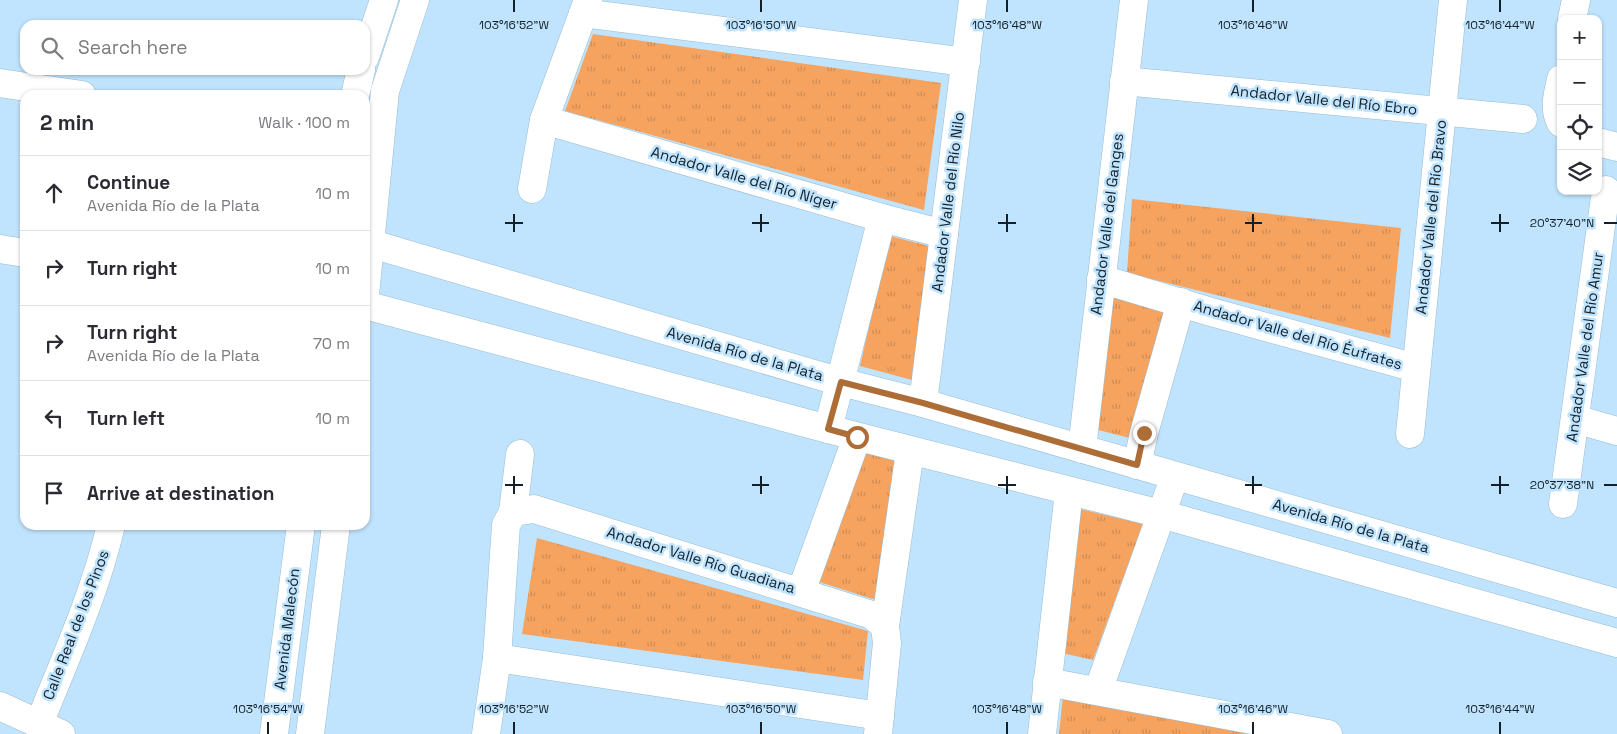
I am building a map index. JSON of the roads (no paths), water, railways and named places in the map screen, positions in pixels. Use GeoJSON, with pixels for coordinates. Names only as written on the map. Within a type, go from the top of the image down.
{"type":"FeatureCollection","features":[{"type":"Feature","properties":{"kind":"street"},"geometry":{"type":"LineString","coordinates":[[370,42],[384,0]]}},
{"type":"Feature","properties":{"kind":"street"},"geometry":{"type":"LineString","coordinates":[[370,226],[386,90],[416,0]]}},
{"type":"Feature","properties":{"kind":"street","name":"Andador Valle del Río Nilo"},"geometry":{"type":"LineString","coordinates":[[923,403],[973,0]]}},
{"type":"Feature","properties":{"kind":"street","name":"Andador Valle del Ganges"},"geometry":{"type":"LineString","coordinates":[[1082,449],[1134,0]]}},
{"type":"Feature","properties":{"kind":"street","name":"Andador Valle del Río Bravo"},"geometry":{"type":"LineString","coordinates":[[1410,434],[1453,0]]}},
{"type":"Feature","properties":{"kind":"street"},"geometry":{"type":"LineString","coordinates":[[1573,15],[1576,0]]}},
{"type":"Feature","properties":{"kind":"street"},"geometry":{"type":"LineString","coordinates":[[532,189],[544,120],[585,6],[966,62]]}},
{"type":"Feature","properties":{"kind":"street"},"geometry":{"type":"LineString","coordinates":[[356,90],[360,75]]}},
{"type":"Feature","properties":{"kind":"street","name":"Andador Valle del Río Ebro"},"geometry":{"type":"LineString","coordinates":[[1124,81],[1523,119]]}},
{"type":"Feature","properties":{"kind":"street"},"geometry":{"type":"LineString","coordinates":[[0,83],[48,90]]}},
{"type":"Feature","properties":{"kind":"street","name":"Andador Valle del Río Níger"},"geometry":{"type":"LineString","coordinates":[[544,120],[882,218],[944,234]]}},
{"type":"Feature","properties":{"kind":"street"},"geometry":{"type":"LineString","coordinates":[[1602,143],[1617,147]]}},
{"type":"Feature","properties":{"kind":"street","name":"Andador Valle del Río Amur"},"geometry":{"type":"LineString","coordinates":[[1563,504],[1575,420],[1607,254],[1606,190]]}},
{"type":"Feature","properties":{"kind":"street"},"geometry":{"type":"LineString","coordinates":[[828,429],[882,218]]}},
{"type":"Feature","properties":{"kind":"street","name":"Avenida Río de la Plata"},"geometry":{"type":"LineString","coordinates":[[370,244],[841,382],[923,403],[1617,603]]}},
{"type":"Feature","properties":{"kind":"street"},"geometry":{"type":"LineString","coordinates":[[0,249],[20,252]]}},
{"type":"Feature","properties":{"kind":"street","name":"Andador Valle del Río Éufrates"},"geometry":{"type":"LineString","coordinates":[[1101,279],[1416,368]]}},
{"type":"Feature","properties":{"kind":"street"},"geometry":{"type":"LineString","coordinates":[[1137,465],[1144,433],[1181,302]]}},
{"type":"Feature","properties":{"kind":"street"},"geometry":{"type":"LineString","coordinates":[[370,306],[910,451],[1161,514],[1617,643]]}},
{"type":"Feature","properties":{"kind":"street"},"geometry":{"type":"LineString","coordinates":[[1575,420],[1617,432]]}},
{"type":"Feature","properties":{"kind":"street"},"geometry":{"type":"LineString","coordinates":[[801,592],[857,437]]}},
{"type":"Feature","properties":{"kind":"street"},"geometry":{"type":"LineString","coordinates":[[497,658],[879,725],[887,643],[885,626],[910,451]]}},
{"type":"Feature","properties":{"kind":"street"},"geometry":{"type":"LineString","coordinates":[[486,734],[497,658],[506,525],[513,512],[520,454]]}},
{"type":"Feature","properties":{"kind":"street"},"geometry":{"type":"LineString","coordinates":[[1098,691],[1175,476]]}},
{"type":"Feature","properties":{"kind":"street"},"geometry":{"type":"LineString","coordinates":[[1042,734],[1069,491]]}},
{"type":"Feature","properties":{"kind":"street","name":"Andador Valle Río Guadiana"},"geometry":{"type":"LineString","coordinates":[[513,512],[534,508],[872,615],[885,626]]}},
{"type":"Feature","properties":{"kind":"street","name":"Calle Real de los Pinos"},"geometry":{"type":"LineString","coordinates":[[50,729],[88,601],[105,554],[110,530]]}},
{"type":"Feature","properties":{"kind":"street","name":"Avenida Malecón"},"geometry":{"type":"LineString","coordinates":[[274,734],[300,530]]}},
{"type":"Feature","properties":{"kind":"street"},"geometry":{"type":"LineString","coordinates":[[310,734],[335,530]]}},
{"type":"Feature","properties":{"kind":"street"},"geometry":{"type":"LineString","coordinates":[[1490,608],[1501,569]]}},
{"type":"Feature","properties":{"kind":"street"},"geometry":{"type":"LineString","coordinates":[[1047,682],[1328,734]]}},
{"type":"Feature","properties":{"kind":"street"},"geometry":{"type":"LineString","coordinates":[[278,701],[314,707]]}},
{"type":"Feature","properties":{"kind":"street"},"geometry":{"type":"LineString","coordinates":[[0,706],[50,729]]}}]}
